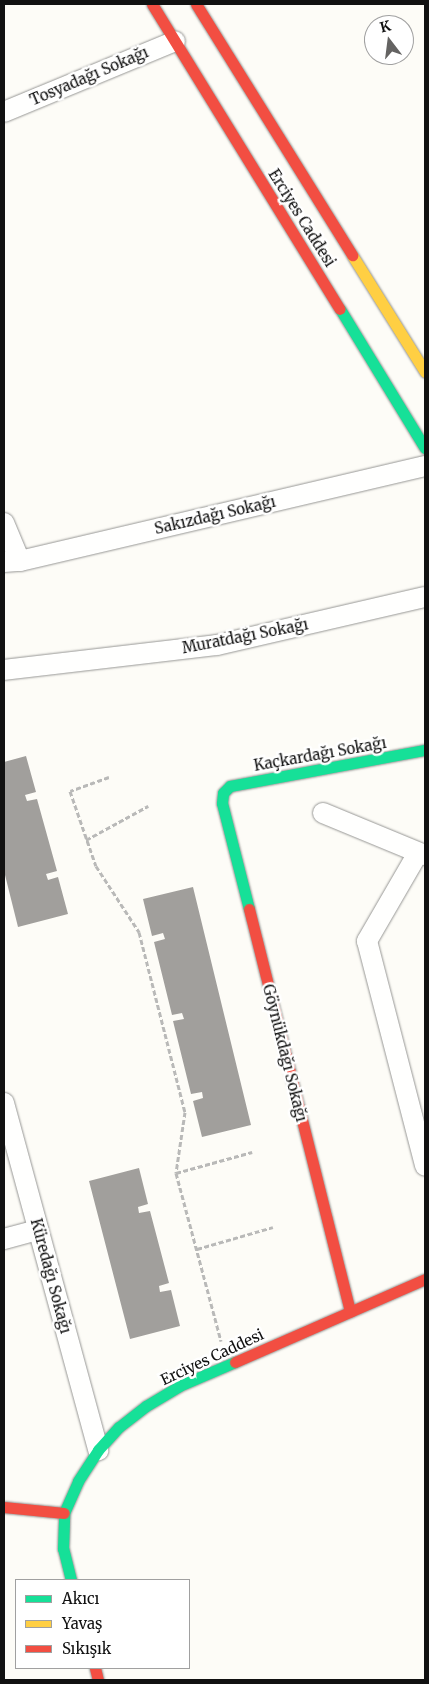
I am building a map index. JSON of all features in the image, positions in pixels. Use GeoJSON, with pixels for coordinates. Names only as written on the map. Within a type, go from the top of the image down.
{"type":"FeatureCollection","features":[{"type":"Feature","properties":{"kind":"street","name":"Erciyes Caddesi"},"geometry":{"type":"LineString","coordinates":[[152,4],[425,448]]}},
{"type":"Feature","properties":{"kind":"street","name":"Erciyes Caddesi"},"geometry":{"type":"LineString","coordinates":[[196,4],[425,372]]}},
{"type":"Feature","properties":{"kind":"street","name":"Tosyadağı Sokağı"},"geometry":{"type":"LineString","coordinates":[[4,112],[175,40]]}},
{"type":"Feature","properties":{"kind":"street","name":"Sakızdağı Sokağı"},"geometry":{"type":"LineString","coordinates":[[12,562],[425,466]]}},
{"type":"Feature","properties":{"kind":"street"},"geometry":{"type":"LineString","coordinates":[[4,522],[12,562]]}},
{"type":"Feature","properties":{"kind":"street","name":"Muratdağı Sokağı"},"geometry":{"type":"LineString","coordinates":[[4,670],[217,645],[425,597]]}},
{"type":"Feature","properties":{"kind":"street","name":"Kaçkardağı Sokağı"},"geometry":{"type":"LineString","coordinates":[[223,793],[230,786],[425,750]]}},
{"type":"Feature","properties":{"kind":"street","name":"Göynükdağı Sokağı"},"geometry":{"type":"LineString","coordinates":[[223,793],[222,803],[350,1312]]}},
{"type":"Feature","properties":{"kind":"street"},"geometry":{"type":"LineString","coordinates":[[323,813],[422,854],[367,941],[425,1166]]}},
{"type":"Feature","properties":{"kind":"street","name":"Küredağı Sokağı"},"geometry":{"type":"LineString","coordinates":[[4,1103],[98,1450]]}},
{"type":"Feature","properties":{"kind":"street"},"geometry":{"type":"LineString","coordinates":[[413,1125],[425,1107]]}},
{"type":"Feature","properties":{"kind":"street"},"geometry":{"type":"LineString","coordinates":[[4,1239],[38,1230]]}},
{"type":"Feature","properties":{"kind":"street","name":"Erciyes Caddesi"},"geometry":{"type":"LineString","coordinates":[[71,1579],[63,1549],[64,1513],[78,1481],[98,1450],[119,1427],[146,1406],[180,1386],[425,1279]]}},
{"type":"Feature","properties":{"kind":"street"},"geometry":{"type":"LineString","coordinates":[[4,1507],[64,1513]]}},
{"type":"Feature","properties":{"kind":"path"},"geometry":{"type":"LineString","coordinates":[[109,777],[70,791],[96,866],[139,932],[185,1112],[176,1173],[228,1364]]}},
{"type":"Feature","properties":{"kind":"path"},"geometry":{"type":"LineString","coordinates":[[86,840],[148,806]]}},
{"type":"Feature","properties":{"kind":"path"},"geometry":{"type":"LineString","coordinates":[[176,1173],[252,1152]]}},
{"type":"Feature","properties":{"kind":"path"},"geometry":{"type":"LineString","coordinates":[[197,1249],[273,1227]]}},
{"type":"Feature","properties":{"kind":"building"},"geometry":{"type":"Polygon","coordinates":[[[26,756],[36,792],[25,795],[27,801],[37,799],[57,871],[46,874],[48,880],[58,877],[68,914],[18,927],[4,871],[4,762],[26,756]]]}},
{"type":"Feature","properties":{"kind":"building"},"geometry":{"type":"Polygon","coordinates":[[[193,887],[251,1125],[202,1137],[193,1101],[203,1098],[202,1092],[191,1094],[173,1021],[184,1019],[182,1013],[172,1015],[154,942],[165,939],[163,933],[152,936],[143,899],[193,887]]]}},
{"type":"Feature","properties":{"kind":"building"},"geometry":{"type":"Polygon","coordinates":[[[139,1168],[148,1204],[138,1207],[139,1213],[150,1211],[169,1283],[159,1286],[160,1292],[171,1290],[180,1326],[130,1339],[89,1181],[139,1168]]]}},
{"type":"Feature","properties":{"kind":"traffic: fast"},"geometry":{"type":"LineString","coordinates":[[340,309],[425,448]]}},
{"type":"Feature","properties":{"kind":"traffic: fast"},"geometry":{"type":"LineString","coordinates":[[249,909],[222,803],[223,793],[230,786],[425,750]]}},
{"type":"Feature","properties":{"kind":"traffic: fast"},"geometry":{"type":"LineString","coordinates":[[71,1579],[63,1549],[64,1513],[78,1481],[98,1450],[119,1427],[146,1406],[179,1386],[235,1362]]}},
{"type":"Feature","properties":{"kind":"traffic: slow"},"geometry":{"type":"LineString","coordinates":[[352,255],[425,372]]}},
{"type":"Feature","properties":{"kind":"traffic: jam"},"geometry":{"type":"LineString","coordinates":[[152,4],[340,309]]}},
{"type":"Feature","properties":{"kind":"traffic: jam"},"geometry":{"type":"LineString","coordinates":[[196,4],[352,255]]}},
{"type":"Feature","properties":{"kind":"traffic: jam"},"geometry":{"type":"LineString","coordinates":[[249,909],[350,1312]]}},
{"type":"Feature","properties":{"kind":"traffic: jam"},"geometry":{"type":"LineString","coordinates":[[235,1362],[425,1279]]}},
{"type":"Feature","properties":{"kind":"traffic: jam"},"geometry":{"type":"LineString","coordinates":[[4,1507],[64,1513]]}},
{"type":"Feature","properties":{"kind":"traffic: jam"},"geometry":{"type":"LineString","coordinates":[[95,1669],[98,1680]]}}]}
